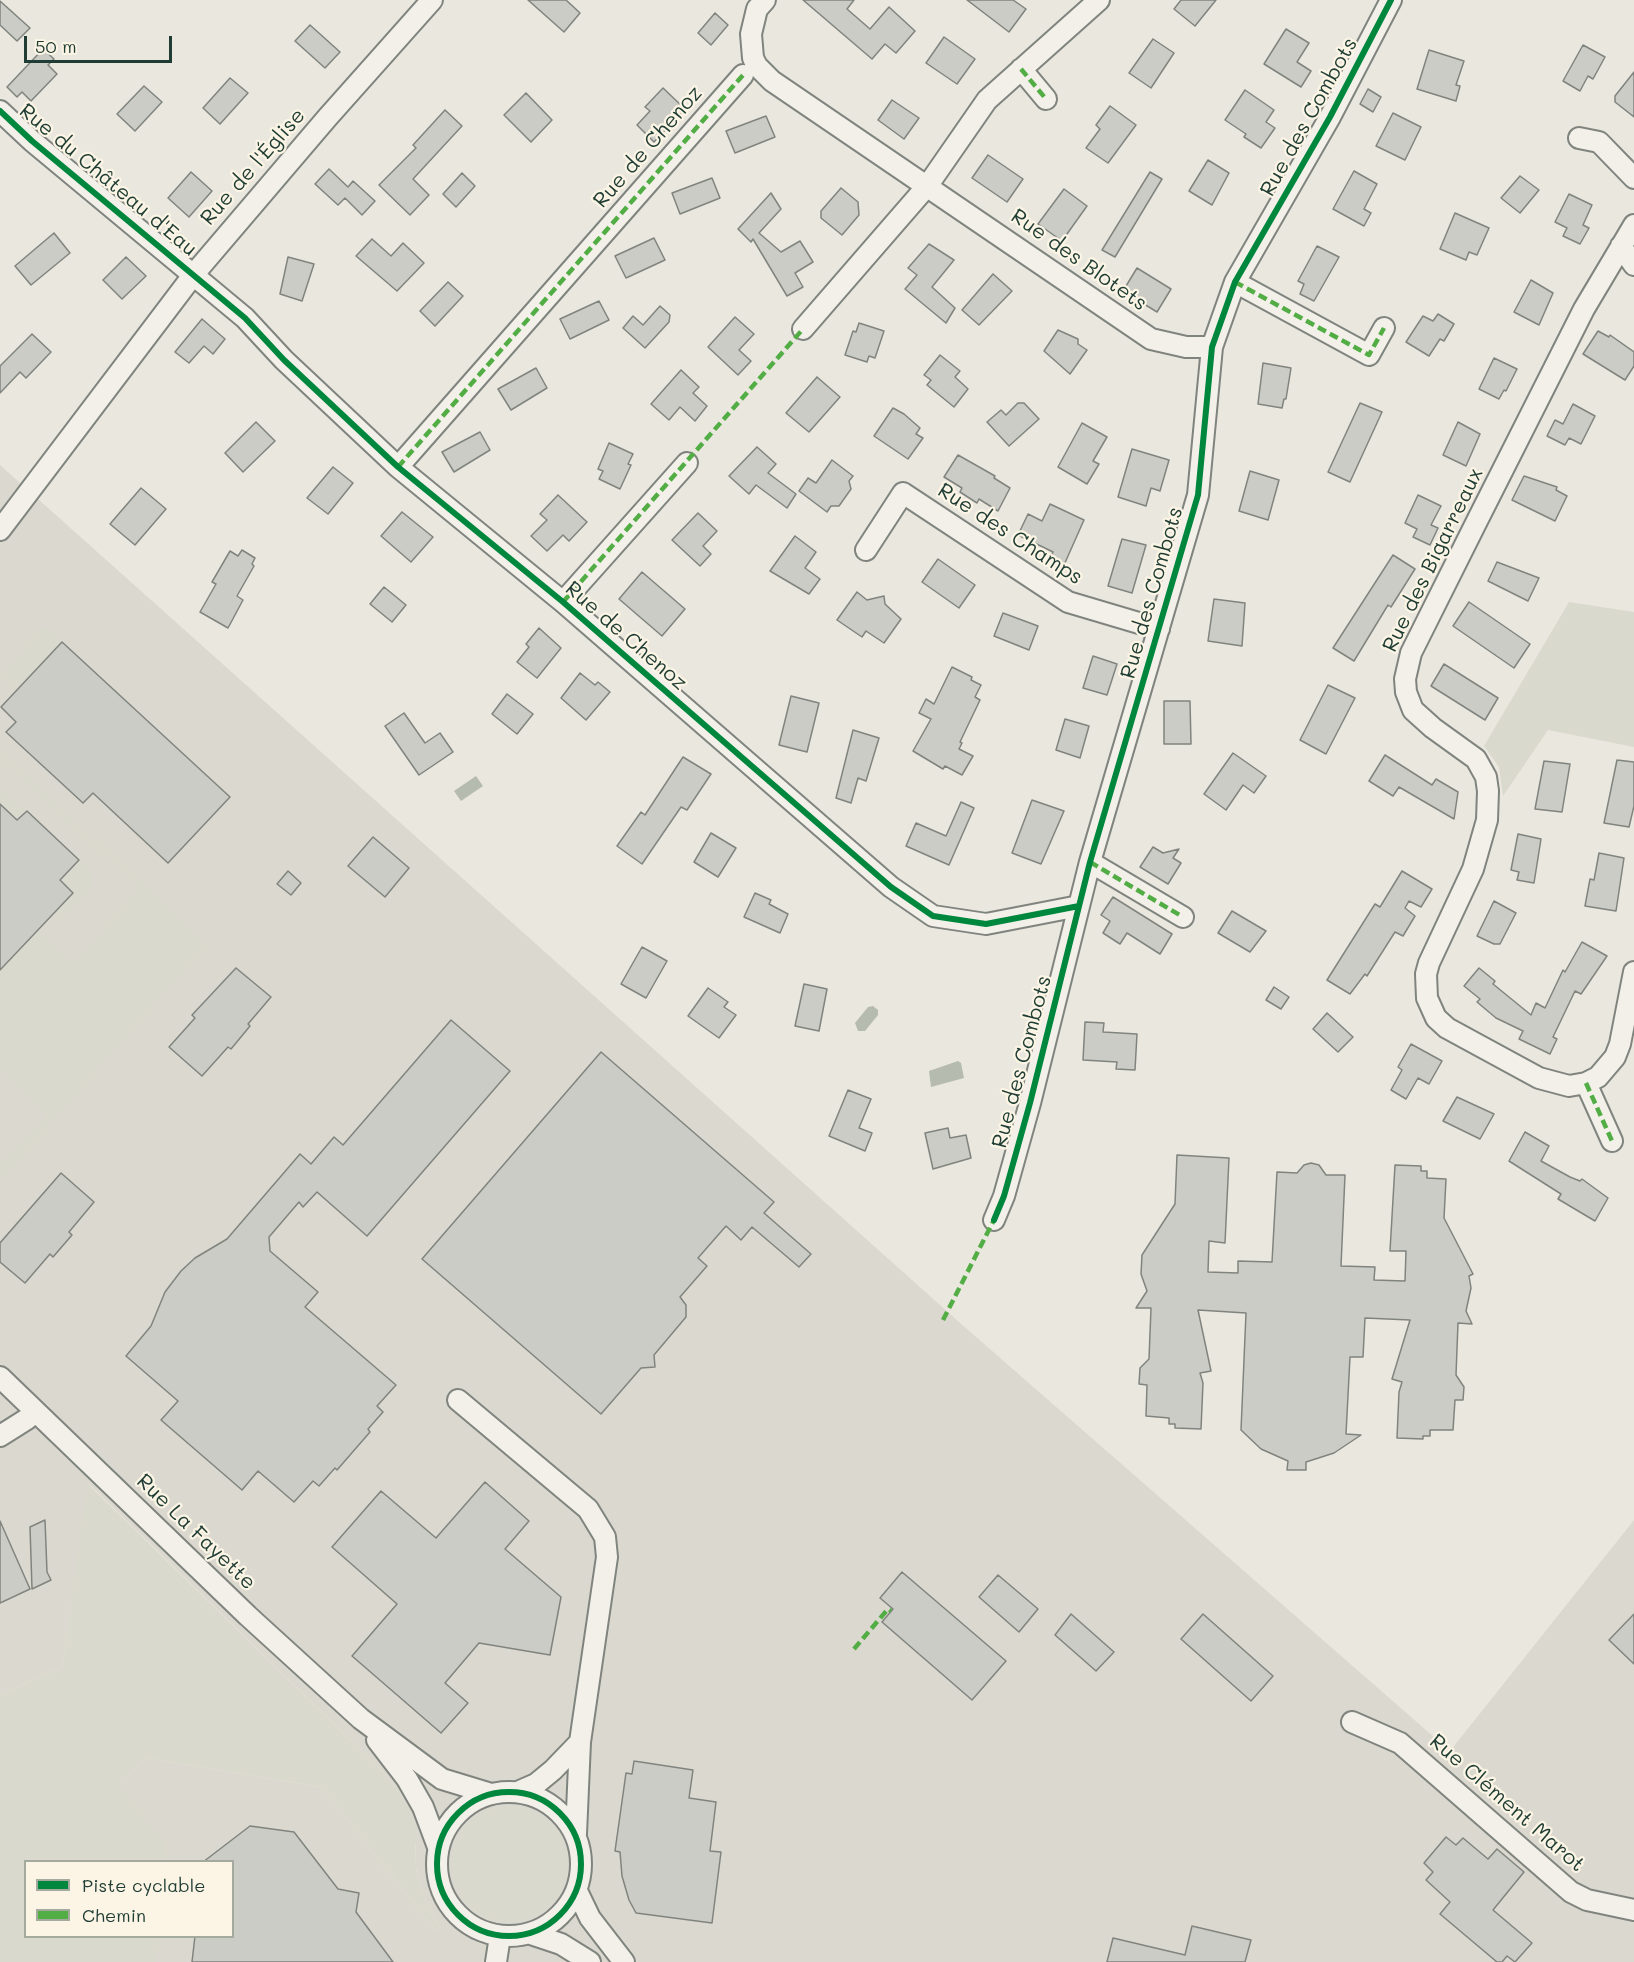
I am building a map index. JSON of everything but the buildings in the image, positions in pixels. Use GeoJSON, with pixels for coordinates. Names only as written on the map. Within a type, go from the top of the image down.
{"type":"FeatureCollection","features":[{"type":"Feature","properties":{"kind":"street","name":"Rue de l'Église"},"geometry":{"type":"LineString","coordinates":[[4,517],[194,274],[327,118],[432,0]]}},
{"type":"Feature","properties":{"kind":"street"},"geometry":{"type":"LineString","coordinates":[[750,70],[753,58],[751,34],[756,9],[765,0]]}},
{"type":"Feature","properties":{"kind":"street"},"geometry":{"type":"LineString","coordinates":[[803,329],[928,185],[987,100],[1098,0]]}},
{"type":"Feature","properties":{"kind":"street","name":"Rue des Combots"},"geometry":{"type":"LineString","coordinates":[[994,1220],[1004,1196],[1030,1104],[1090,862],[1197,495],[1212,347],[1235,282],[1330,117],[1391,0]]}},
{"type":"Feature","properties":{"kind":"street"},"geometry":{"type":"LineString","coordinates":[[1022,69],[1046,99]]}},
{"type":"Feature","properties":{"kind":"street","name":"Rue de Chenoz"},"geometry":{"type":"LineString","coordinates":[[398,467],[750,70]]}},
{"type":"Feature","properties":{"kind":"street","name":"Rue des Blotets"},"geometry":{"type":"LineString","coordinates":[[750,70],[772,81],[928,185],[1151,339],[1186,347],[1212,347]]}},
{"type":"Feature","properties":{"kind":"street","name":"Rue du Château d'Eau"},"geometry":{"type":"LineString","coordinates":[[0,111],[32,141],[194,274]]}},
{"type":"Feature","properties":{"kind":"street"},"geometry":{"type":"LineString","coordinates":[[1579,138],[1599,142],[1634,178]]}},
{"type":"Feature","properties":{"kind":"street","name":"Rue des Bigarreaux"},"geometry":{"type":"LineString","coordinates":[[1586,1083],[1569,1086],[1539,1078],[1446,1028],[1431,1009],[1425,986],[1428,963],[1473,868],[1487,820],[1488,790],[1482,768],[1476,759],[1433,728],[1413,710],[1406,692],[1405,679],[1411,653],[1457,560],[1584,309],[1634,225]]}},
{"type":"Feature","properties":{"kind":"street"},"geometry":{"type":"LineString","coordinates":[[1621,246],[1634,265]]}},
{"type":"Feature","properties":{"kind":"street","name":"Rue de Chenoz"},"geometry":{"type":"LineString","coordinates":[[194,274],[251,324],[284,360],[398,467],[563,602],[891,887],[933,916],[986,924],[1079,906]]}},
{"type":"Feature","properties":{"kind":"street"},"geometry":{"type":"LineString","coordinates":[[1235,282],[1369,355],[1384,328]]}},
{"type":"Feature","properties":{"kind":"street","name":"Rue de Chenoz"},"geometry":{"type":"LineString","coordinates":[[563,602],[687,462]]}},
{"type":"Feature","properties":{"kind":"street","name":"Rue des Champs"},"geometry":{"type":"LineString","coordinates":[[866,550],[903,493],[1068,602],[1159,629]]}},
{"type":"Feature","properties":{"kind":"street"},"geometry":{"type":"LineString","coordinates":[[1090,862],[1183,917]]}},
{"type":"Feature","properties":{"kind":"street"},"geometry":{"type":"LineString","coordinates":[[1612,1141],[1586,1083],[1598,1077],[1615,1057],[1620,1044],[1634,972]]}},
{"type":"Feature","properties":{"kind":"street","name":"Rue La Fayette"},"geometry":{"type":"LineString","coordinates":[[0,1377],[248,1616],[361,1719],[442,1779],[488,1793]]}},
{"type":"Feature","properties":{"kind":"street"},"geometry":{"type":"LineString","coordinates":[[458,1400],[588,1509],[605,1538],[607,1557],[580,1742],[576,1834],[582,1869],[577,1891],[568,1907],[551,1923],[531,1934]]}},
{"type":"Feature","properties":{"kind":"street"},"geometry":{"type":"LineString","coordinates":[[0,1436],[20,1425],[35,1411]]}},
{"type":"Feature","properties":{"kind":"street","name":"Rue La Fayette"},"geometry":{"type":"LineString","coordinates":[[361,1719],[407,1779],[423,1807],[438,1846]]}},
{"type":"Feature","properties":{"kind":"street","name":"Rue Clément Marot"},"geometry":{"type":"LineString","coordinates":[[1352,1722],[1400,1743],[1571,1892],[1587,1900],[1634,1910]]}},
{"type":"Feature","properties":{"kind":"street"},"geometry":{"type":"LineString","coordinates":[[520,1791],[553,1770],[580,1742]]}},
{"type":"Feature","properties":{"kind":"street"},"geometry":{"type":"LineString","coordinates":[[576,1834],[563,1814],[543,1798],[520,1791],[488,1793],[464,1806],[446,1827],[438,1846],[436,1870],[443,1895],[451,1907],[469,1924],[500,1936],[531,1934],[561,1944],[590,1962]]}},
{"type":"Feature","properties":{"kind":"street"},"geometry":{"type":"LineString","coordinates":[[577,1891],[590,1918],[624,1962]]}},
{"type":"Feature","properties":{"kind":"street"},"geometry":{"type":"LineString","coordinates":[[496,1962],[500,1936]]}},
{"type":"Feature","properties":{"kind":"shaded area"},"geometry":{"type":"Polygon","coordinates":[[[0,465],[959,1322],[1450,1751],[1634,1520],[1634,1962],[34,1962],[37,1938],[234,1938],[234,1860],[44,1860],[146,1758],[322,1787],[436,1932],[440,1930],[423,1895],[416,1869],[416,1846],[404,1799],[384,1773],[89,1484],[62,1667],[0,1695],[0,465]]]}},
{"type":"Feature","properties":{"kind":"shaded area"},"geometry":{"type":"Polygon","coordinates":[[[1569,602],[1634,612],[1634,747],[1548,730],[1503,796],[1499,767],[1484,746],[1569,602]]]}},
{"type":"Feature","properties":{"kind":"shaded area"},"geometry":{"type":"Polygon","coordinates":[[[45,626],[62,642],[16,691],[0,673],[45,626]]]}},
{"type":"Feature","properties":{"kind":"shaded area"},"geometry":{"type":"Polygon","coordinates":[[[0,751],[208,944],[0,1183],[0,1164],[47,1116],[0,1071],[0,955],[37,930],[73,963],[139,888],[0,761],[0,751]]]}},
{"type":"Feature","properties":{"kind":"shaded area"},"geometry":{"type":"Polygon","coordinates":[[[476,776],[483,786],[461,801],[454,791],[476,776]]]}},
{"type":"Feature","properties":{"kind":"shaded area"},"geometry":{"type":"Polygon","coordinates":[[[2,787],[26,811],[17,821],[0,804],[2,787]]]}},
{"type":"Feature","properties":{"kind":"shaded area"},"geometry":{"type":"Polygon","coordinates":[[[79,860],[91,871],[90,892],[65,918],[50,917],[60,880],[79,860]]]}},
{"type":"Feature","properties":{"kind":"shaded area"},"geometry":{"type":"Polygon","coordinates":[[[873,1006],[878,1010],[878,1015],[865,1031],[858,1031],[855,1023],[868,1007],[873,1006]]]}},
{"type":"Feature","properties":{"kind":"shaded area"},"geometry":{"type":"Polygon","coordinates":[[[958,1061],[961,1063],[964,1078],[931,1087],[929,1071],[958,1061]]]}},
{"type":"Feature","properties":{"kind":"shaded area"},"geometry":{"type":"Polygon","coordinates":[[[88,1484],[384,1773],[404,1799],[415,1823],[416,1870],[423,1895],[440,1930],[436,1932],[322,1787],[146,1758],[119,1785],[166,1844],[164,1860],[24,1860],[24,1938],[159,1938],[155,1962],[0,1962],[0,1695],[62,1667],[88,1484]]]}},
{"type":"Feature","properties":{"kind":"shaded area"},"geometry":{"type":"Polygon","coordinates":[[[510,1806],[532,1810],[551,1823],[564,1842],[568,1864],[564,1886],[551,1905],[532,1918],[510,1922],[488,1918],[469,1905],[456,1886],[452,1864],[456,1842],[469,1823],[488,1810],[510,1806]]]}},
{"type":"Feature","properties":{"kind":"marked path"},"geometry":{"type":"LineString","coordinates":[[1021,69],[1046,99]]}},
{"type":"Feature","properties":{"kind":"marked path"},"geometry":{"type":"LineString","coordinates":[[398,467],[743,75]]}},
{"type":"Feature","properties":{"kind":"marked path"},"geometry":{"type":"LineString","coordinates":[[1235,282],[1369,355],[1384,328]]}},
{"type":"Feature","properties":{"kind":"marked path"},"geometry":{"type":"LineString","coordinates":[[563,602],[803,329]]}},
{"type":"Feature","properties":{"kind":"marked path"},"geometry":{"type":"LineString","coordinates":[[1090,862],[1183,917]]}},
{"type":"Feature","properties":{"kind":"marked path"},"geometry":{"type":"LineString","coordinates":[[1586,1083],[1612,1141]]}},
{"type":"Feature","properties":{"kind":"marked path"},"geometry":{"type":"LineString","coordinates":[[943,1320],[994,1220]]}},
{"type":"Feature","properties":{"kind":"marked path"},"geometry":{"type":"LineString","coordinates":[[854,1649],[888,1609],[891,1611]]}},
{"type":"Feature","properties":{"kind":"cycle path"},"geometry":{"type":"LineString","coordinates":[[994,1220],[1004,1196],[1030,1103],[1090,862],[1198,495],[1212,347],[1235,282],[1330,117],[1391,0]]}},
{"type":"Feature","properties":{"kind":"cycle path"},"geometry":{"type":"LineString","coordinates":[[0,111],[32,141],[245,318],[284,360],[398,467],[563,602],[891,887],[933,916],[986,924],[1079,906]]}},
{"type":"Feature","properties":{"kind":"cycle path"},"geometry":{"type":"LineString","coordinates":[[509,1792],[537,1797],[560,1813],[576,1836],[581,1864],[576,1892],[560,1915],[537,1931],[509,1936],[481,1931],[458,1915],[442,1892],[437,1864],[442,1836],[458,1813],[481,1797],[509,1792]]}}]}
